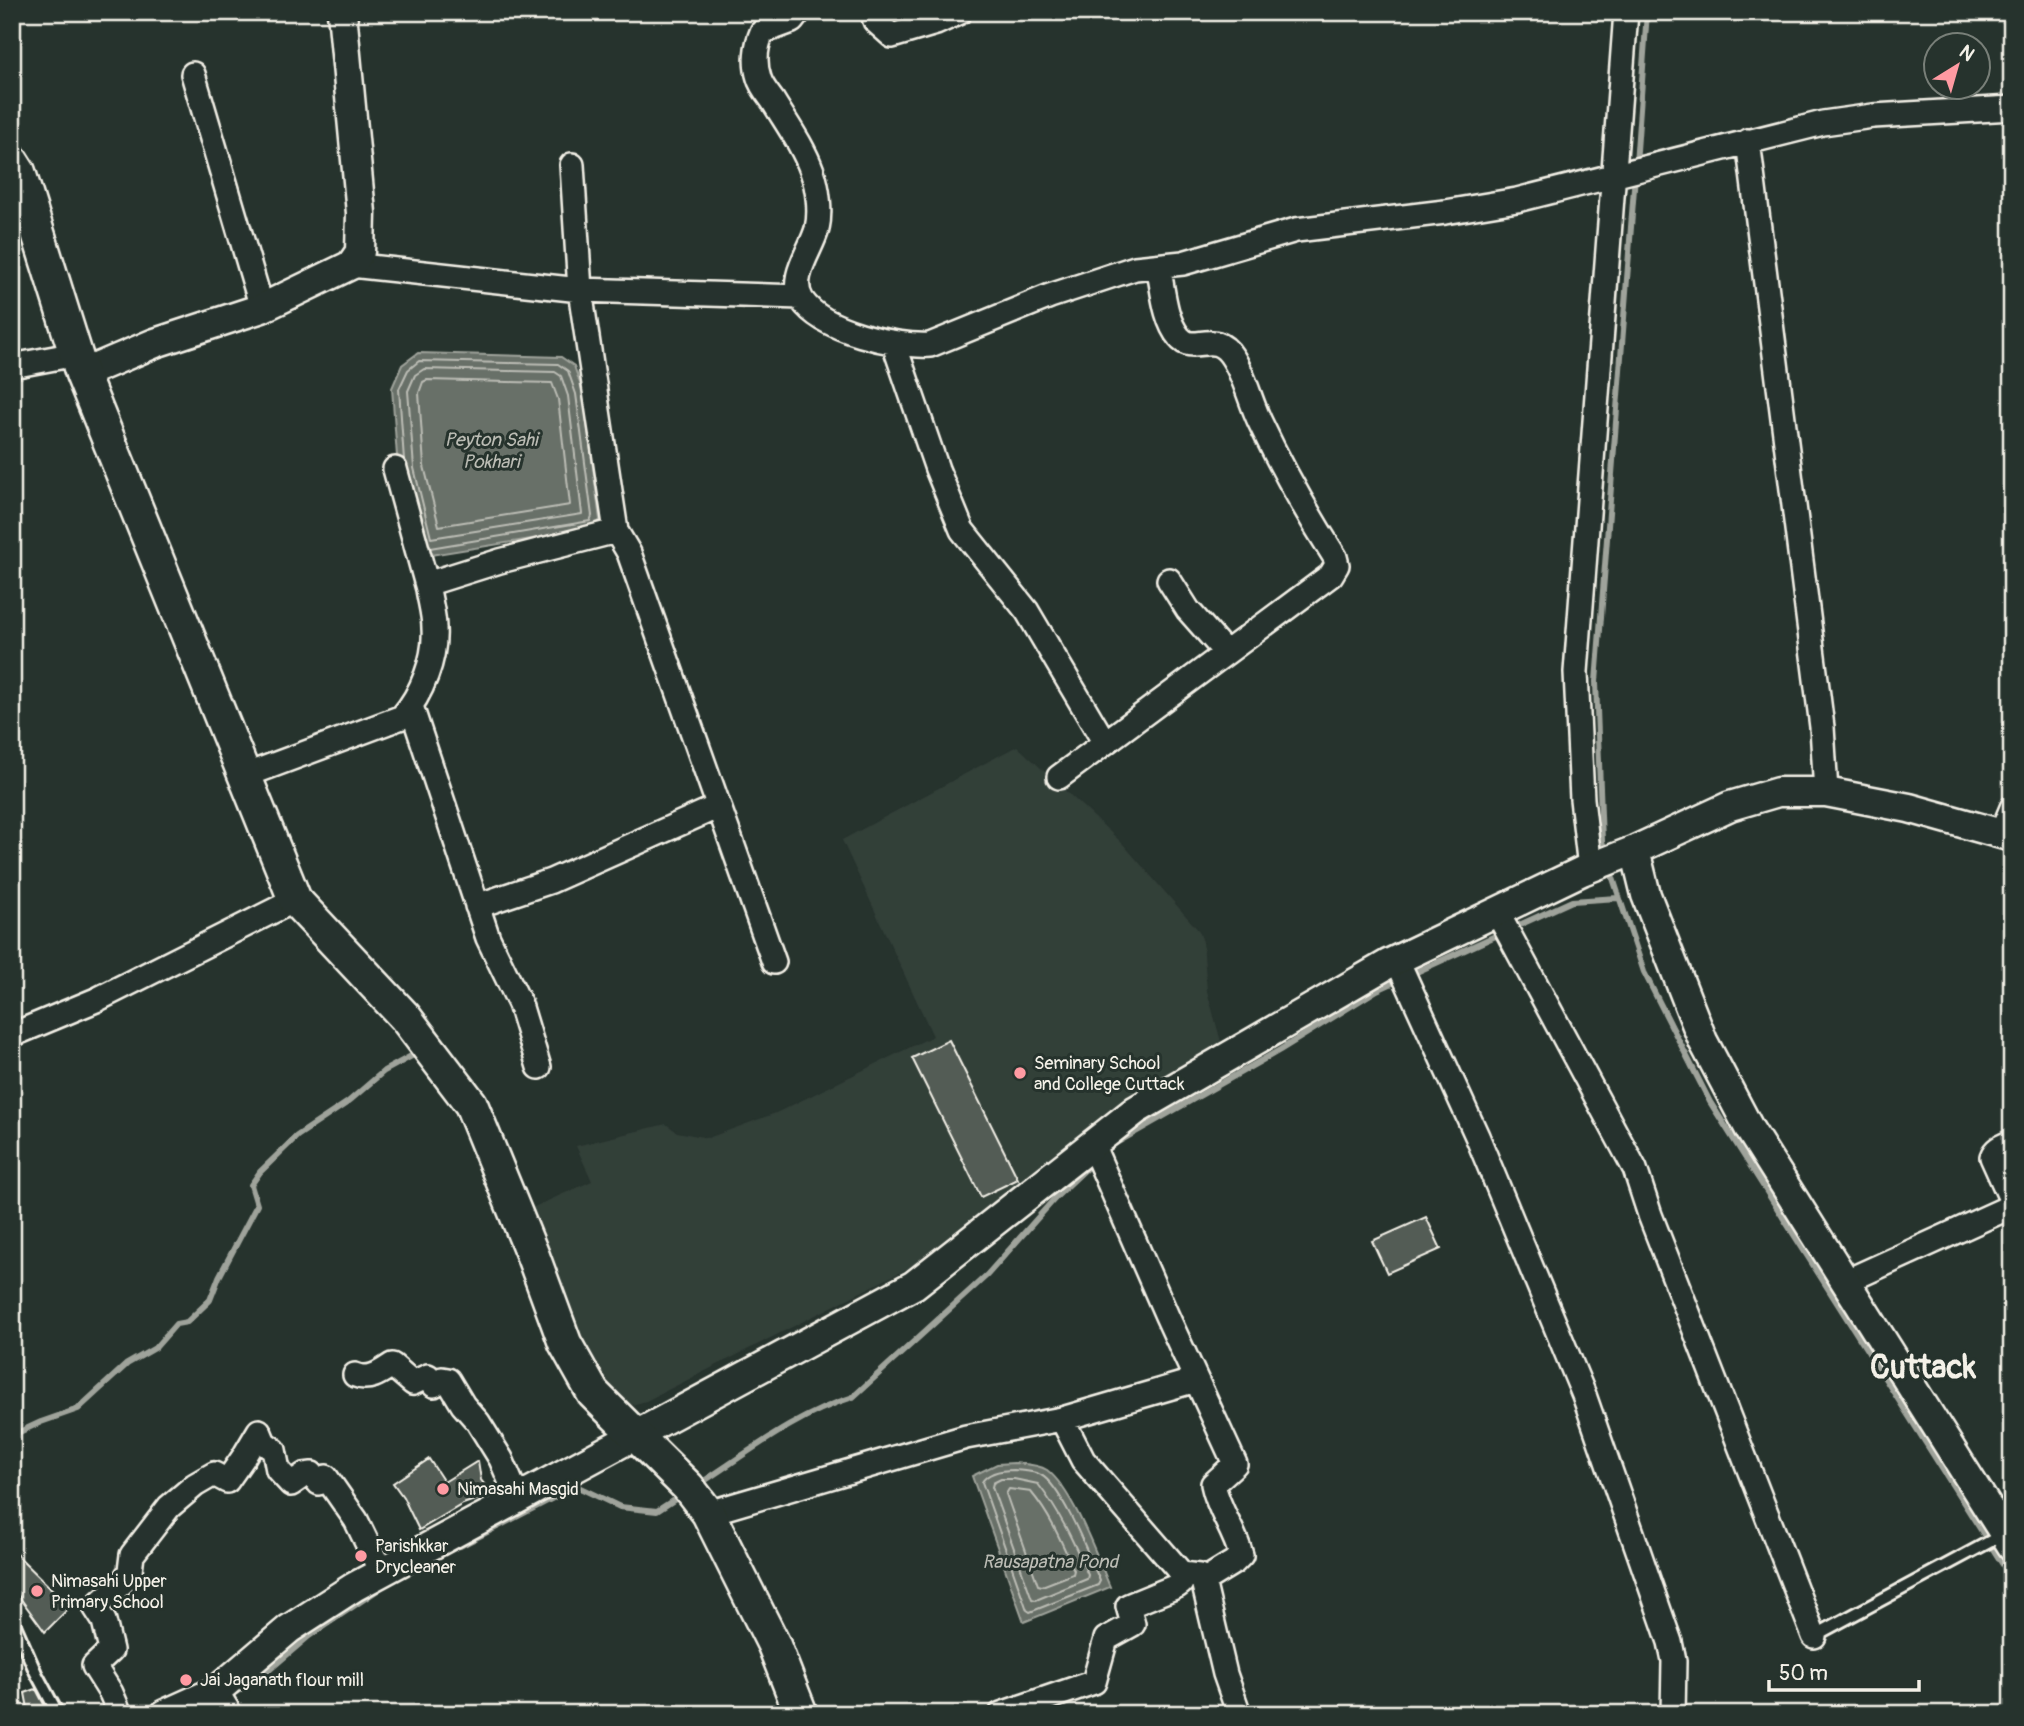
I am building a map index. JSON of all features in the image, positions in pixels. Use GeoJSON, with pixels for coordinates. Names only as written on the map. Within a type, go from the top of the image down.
{"type":"FeatureCollection","features":[{"type":"Feature","properties":{"kind":"main road"},"geometry":{"type":"LineString","coordinates":[[12,161],[19,172],[79,364],[295,900],[405,1017],[471,1104],[565,1343],[593,1393],[697,1499],[774,1644],[801,1714]]}},
{"type":"Feature","properties":{"kind":"street"},"geometry":{"type":"LineString","coordinates":[[12,366],[79,364],[155,343],[262,308],[351,265],[360,252],[361,213],[342,12]]}},
{"type":"Feature","properties":{"kind":"street"},"geometry":{"type":"LineString","coordinates":[[873,12],[875,21],[892,36],[936,23],[960,12]]}},
{"type":"Feature","properties":{"kind":"street"},"geometry":{"type":"LineString","coordinates":[[1594,866],[1582,799],[1576,672],[1617,175],[1626,12]]}},
{"type":"Feature","properties":{"kind":"street"},"geometry":{"type":"LineString","coordinates":[[800,13],[792,21],[762,32],[756,46],[759,79],[798,142],[812,172],[818,197],[817,228],[797,280],[800,296],[806,304],[829,321],[854,333],[906,346],[930,345],[1091,281],[1135,268],[1183,263],[1296,230],[1505,202],[1823,122],[1873,116],[2012,108]]}},
{"type":"Feature","properties":{"kind":"street"},"geometry":{"type":"LineString","coordinates":[[193,74],[262,308]]}},
{"type":"Feature","properties":{"kind":"street"},"geometry":{"type":"LineString","coordinates":[[1748,141],[1822,727],[1826,792]]}},
{"type":"Feature","properties":{"kind":"street"},"geometry":{"type":"LineString","coordinates":[[572,165],[580,290],[616,531],[629,553],[774,962]]}},
{"type":"Feature","properties":{"kind":"street"},"geometry":{"type":"LineString","coordinates":[[351,265],[580,290],[800,296]]}},
{"type":"Feature","properties":{"kind":"street"},"geometry":{"type":"LineString","coordinates":[[1059,777],[1331,575],[1337,565],[1335,557],[1280,466],[1234,360],[1224,345],[1216,342],[1191,344],[1180,340],[1172,326],[1158,266]]}},
{"type":"Feature","properties":{"kind":"street"},"geometry":{"type":"LineString","coordinates":[[894,344],[937,469],[962,530],[1027,611],[1105,743]]}},
{"type":"Feature","properties":{"kind":"street"},"geometry":{"type":"LineString","coordinates":[[244,776],[402,717],[411,706],[432,659],[435,628],[428,589],[395,469]]}},
{"type":"Feature","properties":{"kind":"street"},"geometry":{"type":"LineString","coordinates":[[428,589],[430,583],[465,572],[616,531]]}},
{"type":"Feature","properties":{"kind":"street"},"geometry":{"type":"LineString","coordinates":[[1169,580],[1188,610],[1226,653]]}},
{"type":"Feature","properties":{"kind":"street"},"geometry":{"type":"LineString","coordinates":[[411,706],[488,938],[520,1004],[539,1067]]}},
{"type":"Feature","properties":{"kind":"street"},"geometry":{"type":"LineString","coordinates":[[165,1714],[223,1702],[289,1629],[354,1587],[914,1285],[1136,1110],[1397,960],[1594,866],[1634,851],[1730,806],[1778,792],[1826,792],[2008,825]]}},
{"type":"Feature","properties":{"kind":"street"},"geometry":{"type":"LineString","coordinates":[[477,906],[551,881],[719,806]]}},
{"type":"Feature","properties":{"kind":"street"},"geometry":{"type":"LineString","coordinates":[[1634,851],[1646,895],[1703,1041],[1751,1130],[2008,1540]]}},
{"type":"Feature","properties":{"kind":"street"},"geometry":{"type":"LineString","coordinates":[[12,1035],[96,1000],[295,900]]}},
{"type":"Feature","properties":{"kind":"street"},"geometry":{"type":"LineString","coordinates":[[1497,912],[1635,1169],[1650,1215],[1814,1636]]}},
{"type":"Feature","properties":{"kind":"street"},"geometry":{"type":"LineString","coordinates":[[1397,960],[1477,1136],[1584,1395],[1670,1642],[1674,1661],[1673,1714]]}},
{"type":"Feature","properties":{"kind":"street"},"geometry":{"type":"LineString","coordinates":[[1847,1281],[2009,1205],[2010,1198],[1992,1157],[1999,1148],[2012,1143]]}},
{"type":"Feature","properties":{"kind":"street"},"geometry":{"type":"LineString","coordinates":[[1001,1714],[1094,1682],[1106,1639],[1133,1624],[1128,1606],[1234,1562],[1241,1555],[1236,1536],[1222,1515],[1213,1483],[1236,1464],[1092,1144]]}},
{"type":"Feature","properties":{"kind":"street"},"geometry":{"type":"LineString","coordinates":[[355,1375],[362,1378],[376,1376],[392,1365],[413,1383],[428,1376],[434,1385],[442,1379],[447,1380],[501,1459],[518,1499]]}},
{"type":"Feature","properties":{"kind":"street"},"geometry":{"type":"LineString","coordinates":[[697,1499],[966,1437],[1062,1419],[1196,1380]]}},
{"type":"Feature","properties":{"kind":"street"},"geometry":{"type":"LineString","coordinates":[[1062,1419],[1083,1460],[1193,1577],[1239,1714]]}},
{"type":"Feature","properties":{"kind":"street"},"geometry":{"type":"LineString","coordinates":[[120,1714],[94,1666],[111,1650],[104,1621],[95,1607],[123,1583],[130,1571],[132,1555],[169,1507],[195,1485],[214,1474],[227,1481],[259,1431],[264,1443],[274,1450],[278,1469],[291,1484],[303,1475],[312,1474],[319,1483],[326,1477],[356,1520],[381,1573]]}},
{"type":"Feature","properties":{"kind":"lane"},"geometry":{"type":"LineString","coordinates":[[1814,1636],[2008,1540]]}},
{"type":"Feature","properties":{"kind":"lane"},"geometry":{"type":"LineString","coordinates":[[12,1618],[36,1674],[58,1714]]}},
{"type":"Feature","properties":{"kind":"shaded area","name":"Seminary School and College Cuttack"},"geometry":{"type":"Polygon","coordinates":[[[1017,746],[1122,843],[1199,931],[1203,942],[1207,991],[1223,1049],[946,1249],[646,1401],[632,1405],[619,1398],[595,1370],[525,1211],[592,1181],[576,1146],[666,1124],[677,1132],[708,1138],[776,1113],[933,1036],[842,840],[1017,746]]]}},
{"type":"Feature","properties":{"kind":"water","name":"Peyton Sahi Pokhari"},"geometry":{"type":"Polygon","coordinates":[[[418,353],[561,357],[574,366],[583,392],[600,520],[593,529],[425,556],[398,470],[392,388],[402,365],[418,353]]]}},
{"type":"Feature","properties":{"kind":"water","name":"Rausapatna Pond"},"geometry":{"type":"Polygon","coordinates":[[[1014,1463],[1043,1468],[1057,1479],[1083,1524],[1110,1587],[1024,1622],[972,1476],[997,1464],[1014,1463]]]}},
{"type":"Feature","properties":{"kind":"building"},"geometry":{"type":"Polygon","coordinates":[[[949,1040],[1018,1179],[981,1197],[912,1058],[949,1040]]]}},
{"type":"Feature","properties":{"kind":"building"},"geometry":{"type":"Polygon","coordinates":[[[1426,1217],[1441,1249],[1387,1273],[1372,1241],[1426,1217]]]}},
{"type":"Feature","properties":{"kind":"building","name":"Nimasahi Masgid"},"geometry":{"type":"Polygon","coordinates":[[[429,1459],[444,1482],[478,1461],[481,1480],[492,1494],[463,1504],[419,1530],[393,1483],[429,1459]]]}},
{"type":"Feature","properties":{"kind":"building"},"geometry":{"type":"Polygon","coordinates":[[[12,1550],[70,1607],[45,1632],[12,1587],[12,1550]]]}},
{"type":"Feature","properties":{"kind":"building"},"geometry":{"type":"Polygon","coordinates":[[[36,1689],[49,1714],[29,1714],[25,1693],[36,1689]]]}},
{"type":"Feature","properties":{"kind":"waterway"},"geometry":{"type":"LineString","coordinates":[[1636,164],[1647,12]]}},
{"type":"Feature","properties":{"kind":"waterway"},"geometry":{"type":"LineString","coordinates":[[1606,855],[1602,841],[1596,682],[1635,175]]}},
{"type":"Feature","properties":{"kind":"waterway"},"geometry":{"type":"LineString","coordinates":[[1610,869],[1644,972],[1710,1102],[2012,1579]]}},
{"type":"Feature","properties":{"kind":"waterway"},"geometry":{"type":"LineString","coordinates":[[1111,1146],[1280,1050],[1377,990],[1572,901],[1618,898]]}},
{"type":"Feature","properties":{"kind":"waterway"},"geometry":{"type":"LineString","coordinates":[[12,1438],[41,1422],[78,1409],[127,1364],[155,1348],[176,1324],[187,1322],[210,1300],[219,1277],[257,1205],[251,1185],[260,1172],[297,1136],[348,1102],[384,1071],[417,1053]]}},
{"type":"Feature","properties":{"kind":"waterway"},"geometry":{"type":"LineString","coordinates":[[698,1485],[792,1424],[853,1397],[987,1275],[1057,1196],[1095,1160]]}},
{"type":"Feature","properties":{"kind":"waterway"},"geometry":{"type":"LineString","coordinates":[[460,1546],[576,1486],[620,1507],[657,1511],[683,1494]]}},
{"type":"Feature","properties":{"kind":"waterway"},"geometry":{"type":"LineString","coordinates":[[236,1692],[261,1677],[309,1636],[379,1589]]}},
{"type":"Feature","properties":{"kind":"place","name":"Seminary School and College Cuttack"},"geometry":{"type":"Point","coordinates":[1020,1073]}},
{"type":"Feature","properties":{"kind":"place","name":"Nimasahi Masgid"},"geometry":{"type":"Point","coordinates":[443,1489]}},
{"type":"Feature","properties":{"kind":"place","name":"Parishkkar Drycleaner"},"geometry":{"type":"Point","coordinates":[361,1556]}},
{"type":"Feature","properties":{"kind":"place","name":"Nimasahi Upper Primary School"},"geometry":{"type":"Point","coordinates":[37,1591]}},
{"type":"Feature","properties":{"kind":"place","name":"Jai Jaganath flour mill"},"geometry":{"type":"Point","coordinates":[186,1680]}},
{"type":"Feature","properties":{"kind":"district","name":"Cuttack"},"geometry":{"type":"Point","coordinates":[1923,1367]}}]}
